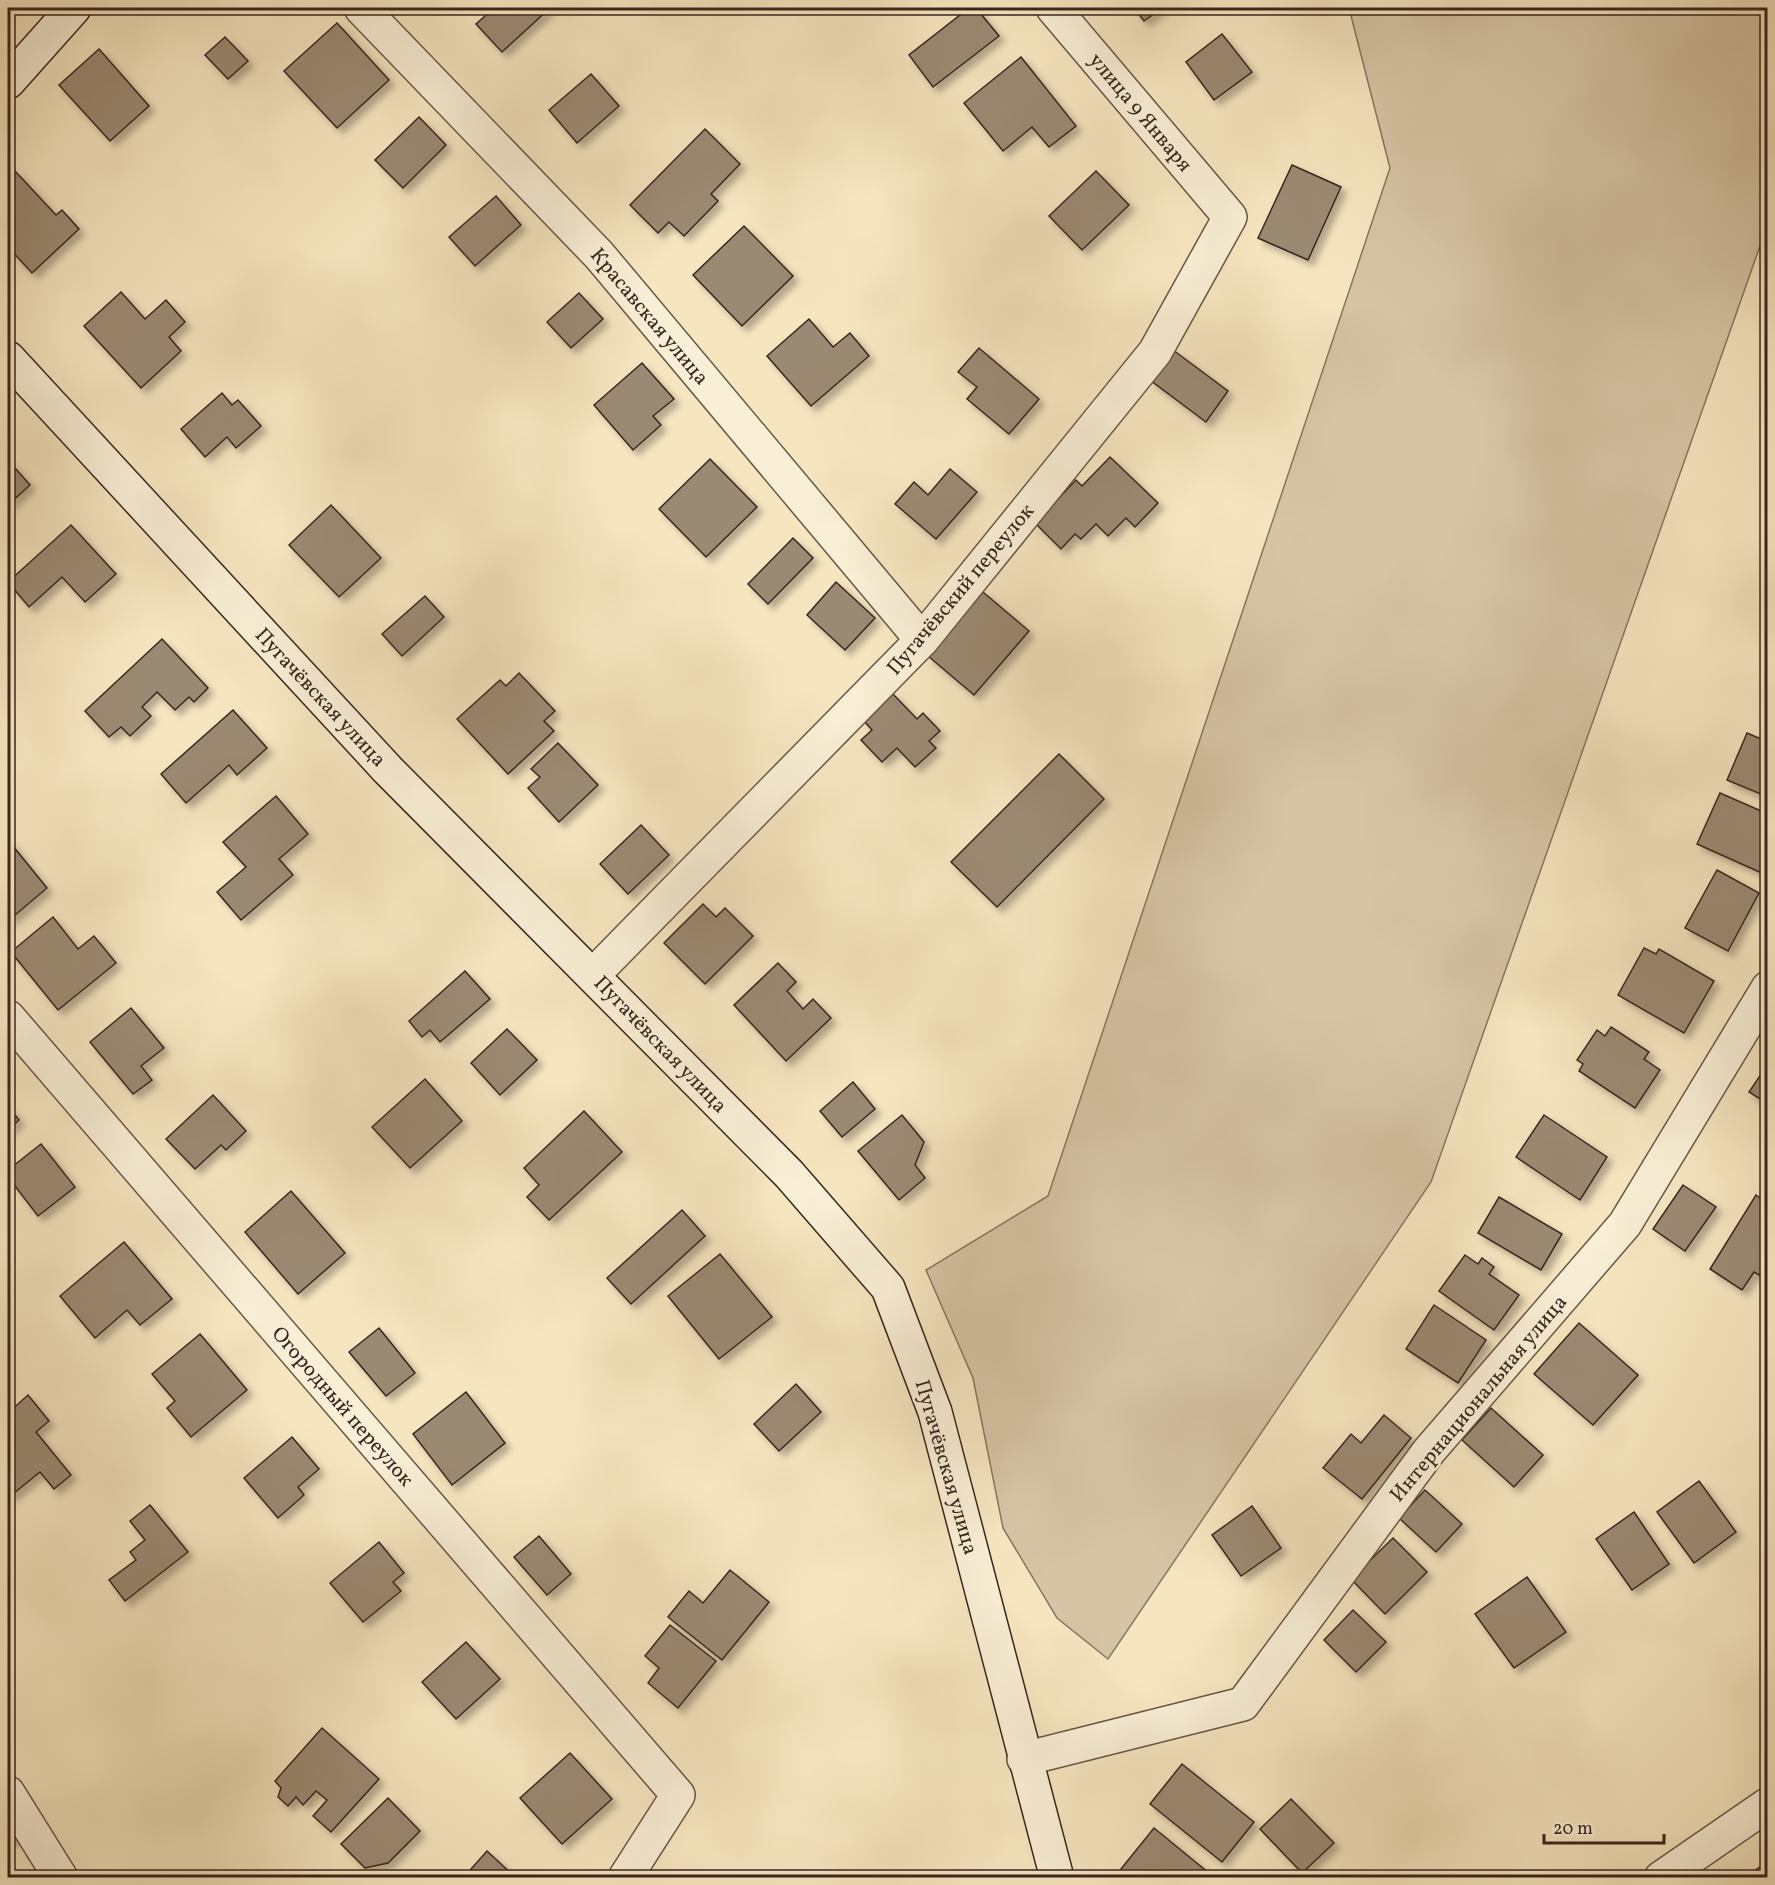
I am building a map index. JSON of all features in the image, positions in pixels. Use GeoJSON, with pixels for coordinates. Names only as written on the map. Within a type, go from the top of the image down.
{"type":"FeatureCollection","features":[{"type":"Feature","properties":{"kind":"street"},"geometry":{"type":"LineString","coordinates":[[8,82],[74,8]]}},
{"type":"Feature","properties":{"kind":"street","name":"Красавская улица"},"geometry":{"type":"LineString","coordinates":[[361,8],[599,255],[922,640]]}},
{"type":"Feature","properties":{"kind":"street","name":"улица 9 Января"},"geometry":{"type":"LineString","coordinates":[[1053,8],[1230,217]]}},
{"type":"Feature","properties":{"kind":"street","name":"Пугачёвский переулок"},"geometry":{"type":"LineString","coordinates":[[593,975],[922,640],[1155,352],[1230,217]]}},
{"type":"Feature","properties":{"kind":"street","name":"Пугачёвская улица"},"geometry":{"type":"LineString","coordinates":[[8,358],[387,770],[789,1174],[888,1288],[935,1412],[1057,1878]]}},
{"type":"Feature","properties":{"kind":"street","name":"Интернациональная улица"},"geometry":{"type":"LineString","coordinates":[[1024,1758],[1243,1704],[1429,1451],[1625,1224],[1767,988]]}},
{"type":"Feature","properties":{"kind":"street","name":"Огородный переулок"},"geometry":{"type":"LineString","coordinates":[[8,1017],[678,1795],[625,1878]]}},
{"type":"Feature","properties":{"kind":"street"},"geometry":{"type":"LineString","coordinates":[[8,1793],[61,1878]]}},
{"type":"Feature","properties":{"kind":"street"},"geometry":{"type":"LineString","coordinates":[[1661,1878],[1767,1805]]}},
{"type":"Feature","properties":{"kind":"shaded area"},"geometry":{"type":"Polygon","coordinates":[[[1349,8],[1767,8],[1767,226],[1431,1182],[1108,1659],[1057,1618],[1003,1528],[973,1378],[926,1270],[1048,1196],[1390,168],[1349,8]]]}},
{"type":"Feature","properties":{"kind":"building"},"geometry":{"type":"Polygon","coordinates":[[[494,8],[550,8],[502,52],[476,24],[494,8]]]}},
{"type":"Feature","properties":{"kind":"building"},"geometry":{"type":"Polygon","coordinates":[[[969,8],[976,8],[999,36],[933,87],[909,55],[969,8]]]}},
{"type":"Feature","properties":{"kind":"building"},"geometry":{"type":"Polygon","coordinates":[[[1134,8],[1162,8],[1144,21],[1134,8]]]}},
{"type":"Feature","properties":{"kind":"building"},"geometry":{"type":"Polygon","coordinates":[[[337,23],[389,80],[337,128],[284,71],[337,23]]]}},
{"type":"Feature","properties":{"kind":"building"},"geometry":{"type":"Polygon","coordinates":[[[1222,34],[1252,72],[1214,100],[1186,62],[1222,34]]]}},
{"type":"Feature","properties":{"kind":"building"},"geometry":{"type":"Polygon","coordinates":[[[225,37],[248,61],[228,79],[205,55],[225,37]]]}},
{"type":"Feature","properties":{"kind":"building"},"geometry":{"type":"Polygon","coordinates":[[[99,49],[149,106],[110,141],[59,85],[99,49]]]}},
{"type":"Feature","properties":{"kind":"building"},"geometry":{"type":"Polygon","coordinates":[[[1021,57],[1076,126],[1049,147],[1032,127],[1003,151],[964,103],[1021,57]]]}},
{"type":"Feature","properties":{"kind":"building"},"geometry":{"type":"Polygon","coordinates":[[[591,74],[619,106],[577,143],[549,110],[591,74]]]}},
{"type":"Feature","properties":{"kind":"building"},"geometry":{"type":"Polygon","coordinates":[[[419,117],[446,145],[403,188],[375,160],[419,117]]]}},
{"type":"Feature","properties":{"kind":"building"},"geometry":{"type":"Polygon","coordinates":[[[705,129],[740,164],[711,194],[718,201],[684,236],[669,222],[658,233],[630,205],[705,129]]]}},
{"type":"Feature","properties":{"kind":"building"},"geometry":{"type":"Polygon","coordinates":[[[1292,165],[1341,187],[1308,260],[1258,238],[1292,165]]]}},
{"type":"Feature","properties":{"kind":"building"},"geometry":{"type":"Polygon","coordinates":[[[15,171],[56,215],[62,210],[79,229],[32,273],[8,247],[8,178],[15,171]]]}},
{"type":"Feature","properties":{"kind":"building"},"geometry":{"type":"Polygon","coordinates":[[[1096,171],[1129,205],[1082,250],[1049,216],[1096,171]]]}},
{"type":"Feature","properties":{"kind":"building"},"geometry":{"type":"Polygon","coordinates":[[[496,196],[521,225],[475,266],[449,237],[496,196]]]}},
{"type":"Feature","properties":{"kind":"building"},"geometry":{"type":"Polygon","coordinates":[[[744,226],[793,276],[742,326],[693,275],[744,226]]]}},
{"type":"Feature","properties":{"kind":"building"},"geometry":{"type":"Polygon","coordinates":[[[121,292],[145,319],[166,300],[185,322],[169,337],[181,351],[141,388],[84,326],[121,292]]]}},
{"type":"Feature","properties":{"kind":"building"},"geometry":{"type":"Polygon","coordinates":[[[579,293],[603,319],[571,348],[547,322],[579,293]]]}},
{"type":"Feature","properties":{"kind":"building"},"geometry":{"type":"Polygon","coordinates":[[[809,319],[833,347],[850,333],[869,356],[811,406],[767,356],[809,319]]]}},
{"type":"Feature","properties":{"kind":"building"},"geometry":{"type":"Polygon","coordinates":[[[979,348],[1039,399],[1009,434],[967,399],[977,387],[958,372],[979,348]]]}},
{"type":"Feature","properties":{"kind":"building"},"geometry":{"type":"Polygon","coordinates":[[[1173,350],[1228,391],[1206,422],[1150,380],[1173,350]]]}},
{"type":"Feature","properties":{"kind":"building"},"geometry":{"type":"Polygon","coordinates":[[[642,363],[674,399],[653,416],[661,425],[633,450],[594,405],[642,363]]]}},
{"type":"Feature","properties":{"kind":"building"},"geometry":{"type":"Polygon","coordinates":[[[222,393],[232,405],[238,400],[261,426],[236,448],[227,437],[205,457],[181,429],[222,393]]]}},
{"type":"Feature","properties":{"kind":"building"},"geometry":{"type":"Polygon","coordinates":[[[1110,457],[1158,503],[1135,527],[1126,518],[1108,536],[1096,524],[1081,539],[1075,534],[1061,549],[1035,523],[1076,480],[1082,486],[1110,457]]]}},
{"type":"Feature","properties":{"kind":"building"},"geometry":{"type":"Polygon","coordinates":[[[710,459],[757,507],[706,557],[659,509],[710,459]]]}},
{"type":"Feature","properties":{"kind":"building"},"geometry":{"type":"Polygon","coordinates":[[[8,460],[30,485],[8,505],[8,460]]]}},
{"type":"Feature","properties":{"kind":"building"},"geometry":{"type":"Polygon","coordinates":[[[950,469],[977,492],[936,539],[895,504],[914,482],[928,495],[950,469]]]}},
{"type":"Feature","properties":{"kind":"building"},"geometry":{"type":"Polygon","coordinates":[[[331,505],[381,558],[339,597],[289,545],[331,505]]]}},
{"type":"Feature","properties":{"kind":"building"},"geometry":{"type":"Polygon","coordinates":[[[71,525],[116,574],[85,602],[62,577],[29,607],[8,582],[71,525]]]}},
{"type":"Feature","properties":{"kind":"building"},"geometry":{"type":"Polygon","coordinates":[[[793,538],[813,558],[768,604],[748,584],[793,538]]]}},
{"type":"Feature","properties":{"kind":"building"},"geometry":{"type":"Polygon","coordinates":[[[836,582],[875,618],[845,650],[807,615],[836,582]]]}},
{"type":"Feature","properties":{"kind":"building"},"geometry":{"type":"Polygon","coordinates":[[[983,592],[1029,631],[974,695],[928,656],[983,592]]]}},
{"type":"Feature","properties":{"kind":"building"},"geometry":{"type":"Polygon","coordinates":[[[425,596],[444,617],[402,656],[382,634],[425,596]]]}},
{"type":"Feature","properties":{"kind":"building"},"geometry":{"type":"Polygon","coordinates":[[[162,639],[208,688],[194,702],[189,697],[175,710],[157,692],[142,707],[151,716],[130,736],[121,727],[109,737],[85,711],[162,639]]]}},
{"type":"Feature","properties":{"kind":"building"},"geometry":{"type":"Polygon","coordinates":[[[519,673],[555,711],[544,721],[554,731],[508,774],[457,719],[500,680],[506,686],[519,673]]]}},
{"type":"Feature","properties":{"kind":"building"},"geometry":{"type":"Polygon","coordinates":[[[1768,683],[1768,705],[1761,702],[1768,683]]]}},
{"type":"Feature","properties":{"kind":"building"},"geometry":{"type":"Polygon","coordinates":[[[892,693],[917,719],[923,713],[940,731],[929,741],[936,748],[915,767],[897,748],[882,762],[861,740],[872,730],[863,720],[892,693]]]}},
{"type":"Feature","properties":{"kind":"building"},"geometry":{"type":"Polygon","coordinates":[[[233,710],[267,748],[237,775],[229,765],[186,803],[161,774],[233,710]]]}},
{"type":"Feature","properties":{"kind":"building"},"geometry":{"type":"Polygon","coordinates":[[[1747,733],[1768,742],[1768,797],[1727,780],[1747,733]]]}},
{"type":"Feature","properties":{"kind":"building"},"geometry":{"type":"Polygon","coordinates":[[[558,743],[598,785],[559,822],[528,788],[540,777],[531,769],[558,743]]]}},
{"type":"Feature","properties":{"kind":"building"},"geometry":{"type":"Polygon","coordinates":[[[1059,754],[1104,799],[997,907],[951,862],[1059,754]]]}},
{"type":"Feature","properties":{"kind":"building"},"geometry":{"type":"Polygon","coordinates":[[[1720,793],[1768,814],[1768,867],[1764,874],[1697,844],[1720,793]]]}},
{"type":"Feature","properties":{"kind":"building"},"geometry":{"type":"Polygon","coordinates":[[[276,796],[308,834],[279,859],[293,875],[241,920],[217,892],[246,867],[223,842],[276,796]]]}},
{"type":"Feature","properties":{"kind":"building"},"geometry":{"type":"Polygon","coordinates":[[[641,825],[669,855],[628,894],[600,864],[641,825]]]}},
{"type":"Feature","properties":{"kind":"building"},"geometry":{"type":"Polygon","coordinates":[[[8,840],[47,888],[8,921],[8,840]]]}},
{"type":"Feature","properties":{"kind":"building"},"geometry":{"type":"Polygon","coordinates":[[[1717,870],[1759,893],[1728,951],[1685,928],[1717,870]]]}},
{"type":"Feature","properties":{"kind":"building"},"geometry":{"type":"Polygon","coordinates":[[[703,904],[716,917],[725,908],[753,936],[705,984],[664,943],[703,904]]]}},
{"type":"Feature","properties":{"kind":"building"},"geometry":{"type":"Polygon","coordinates":[[[53,917],[78,949],[94,936],[116,963],[58,1010],[11,952],[53,917]]]}},
{"type":"Feature","properties":{"kind":"building"},"geometry":{"type":"Polygon","coordinates":[[[1644,948],[1656,954],[1659,949],[1714,981],[1684,1033],[1618,995],[1644,948]]]}},
{"type":"Feature","properties":{"kind":"building"},"geometry":{"type":"Polygon","coordinates":[[[778,963],[796,982],[787,991],[803,1009],[813,999],[831,1018],[786,1061],[734,1005],[778,963]]]}},
{"type":"Feature","properties":{"kind":"building"},"geometry":{"type":"Polygon","coordinates":[[[465,971],[490,999],[440,1042],[430,1030],[422,1037],[409,1021],[465,971]]]}},
{"type":"Feature","properties":{"kind":"building"},"geometry":{"type":"Polygon","coordinates":[[[131,1008],[164,1048],[141,1066],[152,1080],[133,1094],[90,1042],[131,1008]]]}},
{"type":"Feature","properties":{"kind":"building"},"geometry":{"type":"Polygon","coordinates":[[[1611,1027],[1649,1052],[1644,1059],[1660,1070],[1635,1108],[1579,1071],[1583,1064],[1577,1060],[1597,1030],[1605,1036],[1611,1027]]]}},
{"type":"Feature","properties":{"kind":"building"},"geometry":{"type":"Polygon","coordinates":[[[507,1029],[537,1060],[500,1095],[471,1063],[507,1029]]]}},
{"type":"Feature","properties":{"kind":"building"},"geometry":{"type":"Polygon","coordinates":[[[1768,1064],[1768,1104],[1749,1092],[1768,1064]]]}},
{"type":"Feature","properties":{"kind":"building"},"geometry":{"type":"Polygon","coordinates":[[[425,1079],[462,1121],[410,1168],[372,1127],[425,1079]]]}},
{"type":"Feature","properties":{"kind":"building"},"geometry":{"type":"Polygon","coordinates":[[[853,1082],[875,1109],[842,1137],[820,1111],[853,1082]]]}},
{"type":"Feature","properties":{"kind":"building"},"geometry":{"type":"Polygon","coordinates":[[[213,1095],[246,1131],[226,1150],[221,1145],[195,1169],[166,1139],[213,1095]]]}},
{"type":"Feature","properties":{"kind":"building"},"geometry":{"type":"Polygon","coordinates":[[[8,1106],[19,1120],[8,1130],[8,1106]]]}},
{"type":"Feature","properties":{"kind":"building"},"geometry":{"type":"Polygon","coordinates":[[[584,1111],[622,1152],[549,1220],[527,1197],[539,1185],[524,1168],[584,1111]]]}},
{"type":"Feature","properties":{"kind":"building"},"geometry":{"type":"Polygon","coordinates":[[[902,1115],[924,1142],[915,1165],[925,1178],[899,1200],[858,1151],[902,1115]]]}},
{"type":"Feature","properties":{"kind":"building"},"geometry":{"type":"Polygon","coordinates":[[[1544,1115],[1607,1157],[1580,1200],[1516,1157],[1544,1115]]]}},
{"type":"Feature","properties":{"kind":"building"},"geometry":{"type":"Polygon","coordinates":[[[41,1144],[75,1187],[38,1216],[8,1177],[8,1170],[41,1144]]]}},
{"type":"Feature","properties":{"kind":"building"},"geometry":{"type":"Polygon","coordinates":[[[1683,1185],[1716,1207],[1685,1251],[1653,1229],[1683,1185]]]}},
{"type":"Feature","properties":{"kind":"building"},"geometry":{"type":"Polygon","coordinates":[[[291,1191],[345,1253],[298,1294],[245,1232],[291,1191]]]}},
{"type":"Feature","properties":{"kind":"building"},"geometry":{"type":"Polygon","coordinates":[[[1756,1195],[1768,1203],[1768,1280],[1754,1272],[1742,1290],[1710,1269],[1756,1195]]]}},
{"type":"Feature","properties":{"kind":"building"},"geometry":{"type":"Polygon","coordinates":[[[1499,1197],[1562,1234],[1541,1270],[1478,1233],[1499,1197]]]}},
{"type":"Feature","properties":{"kind":"building"},"geometry":{"type":"Polygon","coordinates":[[[682,1210],[705,1236],[631,1304],[607,1278],[682,1210]]]}},
{"type":"Feature","properties":{"kind":"building"},"geometry":{"type":"Polygon","coordinates":[[[124,1242],[172,1299],[140,1325],[127,1310],[95,1338],[60,1296],[124,1242]]]}},
{"type":"Feature","properties":{"kind":"building"},"geometry":{"type":"Polygon","coordinates":[[[720,1254],[772,1317],[719,1359],[668,1296],[720,1254]]]}},
{"type":"Feature","properties":{"kind":"building"},"geometry":{"type":"Polygon","coordinates":[[[1465,1255],[1478,1264],[1482,1258],[1494,1267],[1489,1274],[1519,1295],[1494,1330],[1439,1291],[1465,1255]]]}},
{"type":"Feature","properties":{"kind":"building"},"geometry":{"type":"Polygon","coordinates":[[[1434,1305],[1486,1340],[1458,1383],[1406,1349],[1434,1305]]]}},
{"type":"Feature","properties":{"kind":"building"},"geometry":{"type":"Polygon","coordinates":[[[1579,1323],[1638,1375],[1593,1425],[1534,1374],[1579,1323]]]}},
{"type":"Feature","properties":{"kind":"building"},"geometry":{"type":"Polygon","coordinates":[[[379,1328],[415,1373],[386,1396],[349,1352],[379,1328]]]}},
{"type":"Feature","properties":{"kind":"building"},"geometry":{"type":"Polygon","coordinates":[[[200,1334],[247,1390],[191,1437],[167,1408],[175,1401],[152,1374],[200,1334]]]}},
{"type":"Feature","properties":{"kind":"building"},"geometry":{"type":"Polygon","coordinates":[[[796,1384],[821,1412],[779,1451],[754,1424],[796,1384]]]}},
{"type":"Feature","properties":{"kind":"building"},"geometry":{"type":"Polygon","coordinates":[[[466,1392],[505,1443],[452,1485],[413,1434],[466,1392]]]}},
{"type":"Feature","properties":{"kind":"building"},"geometry":{"type":"Polygon","coordinates":[[[28,1395],[49,1421],[36,1432],[71,1475],[54,1489],[40,1472],[8,1498],[8,1413],[28,1395]]]}},
{"type":"Feature","properties":{"kind":"building"},"geometry":{"type":"Polygon","coordinates":[[[1491,1408],[1543,1455],[1514,1487],[1462,1440],[1491,1408]]]}},
{"type":"Feature","properties":{"kind":"building"},"geometry":{"type":"Polygon","coordinates":[[[1384,1415],[1411,1438],[1362,1499],[1323,1468],[1351,1434],[1361,1443],[1384,1415]]]}},
{"type":"Feature","properties":{"kind":"building"},"geometry":{"type":"Polygon","coordinates":[[[292,1437],[319,1469],[298,1487],[304,1495],[278,1518],[244,1478],[292,1437]]]}},
{"type":"Feature","properties":{"kind":"building"},"geometry":{"type":"Polygon","coordinates":[[[1699,1481],[1736,1532],[1694,1563],[1657,1512],[1699,1481]]]}},
{"type":"Feature","properties":{"kind":"building"},"geometry":{"type":"Polygon","coordinates":[[[1425,1490],[1462,1524],[1436,1552],[1399,1518],[1425,1490]]]}},
{"type":"Feature","properties":{"kind":"building"},"geometry":{"type":"Polygon","coordinates":[[[150,1505],[188,1552],[125,1601],[109,1580],[136,1560],[130,1552],[145,1540],[130,1521],[150,1505]]]}},
{"type":"Feature","properties":{"kind":"building"},"geometry":{"type":"Polygon","coordinates":[[[1252,1506],[1281,1548],[1241,1576],[1212,1535],[1252,1506]]]}},
{"type":"Feature","properties":{"kind":"building"},"geometry":{"type":"Polygon","coordinates":[[[1634,1512],[1669,1564],[1632,1590],[1596,1539],[1634,1512]]]}},
{"type":"Feature","properties":{"kind":"building"},"geometry":{"type":"Polygon","coordinates":[[[539,1536],[571,1574],[547,1595],[514,1557],[539,1536]]]}},
{"type":"Feature","properties":{"kind":"building"},"geometry":{"type":"Polygon","coordinates":[[[1393,1538],[1427,1572],[1385,1614],[1351,1579],[1393,1538]]]}},
{"type":"Feature","properties":{"kind":"building"},"geometry":{"type":"Polygon","coordinates":[[[379,1542],[404,1573],[393,1582],[401,1591],[363,1622],[330,1583],[379,1542]]]}},
{"type":"Feature","properties":{"kind":"building"},"geometry":{"type":"Polygon","coordinates":[[[730,1570],[769,1602],[722,1660],[668,1617],[689,1591],[703,1603],[730,1570]]]}},
{"type":"Feature","properties":{"kind":"building"},"geometry":{"type":"Polygon","coordinates":[[[1527,1577],[1566,1632],[1514,1668],[1475,1614],[1527,1577]]]}},
{"type":"Feature","properties":{"kind":"building"},"geometry":{"type":"Polygon","coordinates":[[[1353,1610],[1386,1642],[1356,1672],[1324,1640],[1353,1610]]]}},
{"type":"Feature","properties":{"kind":"building"},"geometry":{"type":"Polygon","coordinates":[[[670,1625],[716,1661],[678,1708],[648,1683],[659,1668],[645,1656],[670,1625]]]}},
{"type":"Feature","properties":{"kind":"building"},"geometry":{"type":"Polygon","coordinates":[[[466,1642],[500,1679],[456,1719],[422,1682],[466,1642]]]}},
{"type":"Feature","properties":{"kind":"building"},"geometry":{"type":"Polygon","coordinates":[[[322,1728],[379,1779],[331,1832],[313,1816],[327,1800],[316,1791],[303,1805],[296,1797],[288,1806],[278,1797],[281,1788],[275,1781],[322,1728]]]}},
{"type":"Feature","properties":{"kind":"building"},"geometry":{"type":"Polygon","coordinates":[[[570,1753],[612,1799],[562,1844],[520,1798],[570,1753]]]}},
{"type":"Feature","properties":{"kind":"building"},"geometry":{"type":"Polygon","coordinates":[[[1182,1764],[1254,1822],[1222,1862],[1150,1804],[1182,1764]]]}},
{"type":"Feature","properties":{"kind":"building"},"geometry":{"type":"Polygon","coordinates":[[[388,1798],[420,1831],[388,1863],[365,1868],[341,1844],[388,1798]]]}},
{"type":"Feature","properties":{"kind":"building"},"geometry":{"type":"Polygon","coordinates":[[[1291,1799],[1334,1843],[1302,1873],[1260,1829],[1291,1799]]]}},
{"type":"Feature","properties":{"kind":"building"},"geometry":{"type":"Polygon","coordinates":[[[8,1817],[19,1835],[8,1842],[8,1817]]]}},
{"type":"Feature","properties":{"kind":"building"},"geometry":{"type":"Polygon","coordinates":[[[1154,1828],[1215,1878],[1131,1878],[1121,1869],[1154,1828]]]}},
{"type":"Feature","properties":{"kind":"building"},"geometry":{"type":"Polygon","coordinates":[[[487,1851],[516,1878],[463,1878],[487,1851]]]}},
{"type":"Feature","properties":{"kind":"building"},"geometry":{"type":"Polygon","coordinates":[[[1768,1862],[1768,1878],[1751,1878],[1749,1874],[1768,1862]]]}}]}
